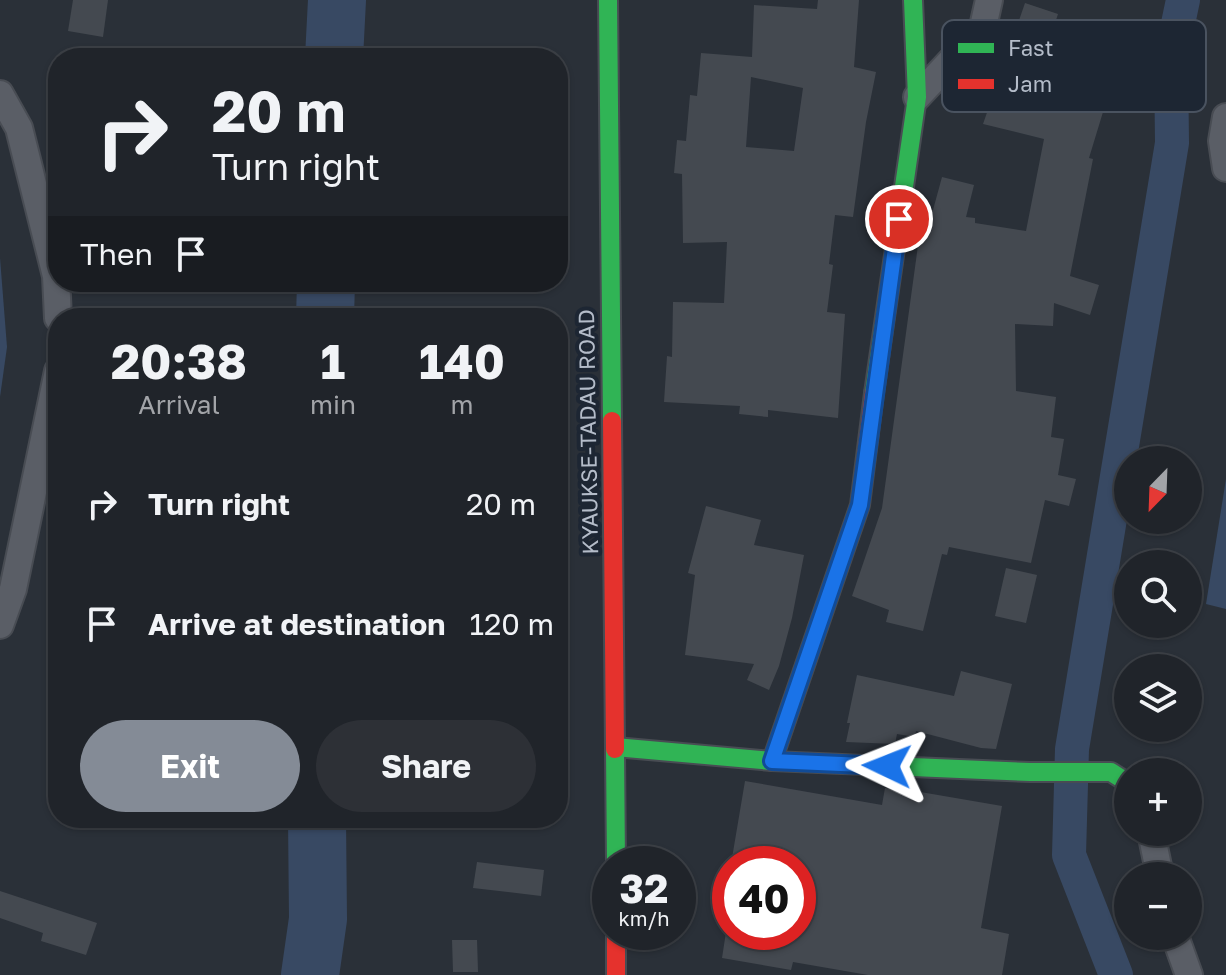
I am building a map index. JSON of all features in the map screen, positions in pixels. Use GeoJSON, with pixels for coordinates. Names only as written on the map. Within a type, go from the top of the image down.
{"type":"FeatureCollection","features":[{"type":"Feature","properties":{"kind":"street","name":"KYAUKSE-TADAU ROAD"},"geometry":{"type":"LineString","coordinates":[[608,0],[616,846]]}},
{"type":"Feature","properties":{"kind":"street"},"geometry":{"type":"LineString","coordinates":[[772,761],[860,505],[917,97],[913,0]]}},
{"type":"Feature","properties":{"kind":"street"},"geometry":{"type":"LineString","coordinates":[[985,20],[989,0]]}},
{"type":"Feature","properties":{"kind":"street"},"geometry":{"type":"LineString","coordinates":[[917,97],[942,70]]}},
{"type":"Feature","properties":{"kind":"street"},"geometry":{"type":"LineString","coordinates":[[0,94],[19,128],[48,244]]}},
{"type":"Feature","properties":{"kind":"street"},"geometry":{"type":"LineString","coordinates":[[1226,117],[1222,141],[1226,168]]}},
{"type":"Feature","properties":{"kind":"street"},"geometry":{"type":"LineString","coordinates":[[0,625],[13,589],[48,419]]}},
{"type":"Feature","properties":{"kind":"street"},"geometry":{"type":"LineString","coordinates":[[615,747],[772,761],[1114,774]]}},
{"type":"Feature","properties":{"kind":"street"},"geometry":{"type":"LineString","coordinates":[[616,950],[616,975]]}},
{"type":"Feature","properties":{"kind":"street"},"geometry":{"type":"LineString","coordinates":[[1180,950],[1189,975]]}},
{"type":"Feature","properties":{"kind":"water"},"geometry":{"type":"Polygon","coordinates":[[[0,258],[7,347],[0,397],[0,258]]]}},
{"type":"Feature","properties":{"kind":"water"},"geometry":{"type":"Polygon","coordinates":[[[1226,479],[1226,609],[1206,604],[1226,479]]]}},
{"type":"Feature","properties":{"kind":"building"},"geometry":{"type":"Polygon","coordinates":[[[73,0],[108,0],[103,37],[68,31],[73,0]]]}},
{"type":"Feature","properties":{"kind":"building"},"geometry":{"type":"Polygon","coordinates":[[[818,0],[859,0],[854,67],[876,72],[853,217],[835,215],[829,264],[833,265],[827,312],[845,314],[838,418],[768,410],[768,417],[739,414],[740,406],[664,402],[667,356],[672,357],[673,302],[724,303],[727,242],[683,243],[682,174],[674,173],[677,140],[686,141],[690,95],[697,96],[701,53],[752,57],[754,5],[817,9],[818,0]],[[751,77],[746,147],[794,151],[803,88],[751,77]]]}},
{"type":"Feature","properties":{"kind":"building"},"geometry":{"type":"Polygon","coordinates":[[[1025,3],[1058,14],[1056,20],[1019,20],[1025,3]]]}},
{"type":"Feature","properties":{"kind":"building"},"geometry":{"type":"Polygon","coordinates":[[[987,112],[1103,112],[1089,158],[1093,159],[1070,276],[1099,285],[1090,315],[1054,303],[1053,326],[1015,324],[1016,391],[1056,397],[1051,437],[1064,439],[1058,475],[1076,479],[1069,506],[1045,500],[1031,563],[949,547],[947,555],[942,554],[923,631],[886,622],[889,610],[852,596],[882,508],[923,209],[933,210],[942,177],[974,185],[966,217],[975,218],[975,223],[1026,231],[1044,139],[983,124],[987,112]]]}},
{"type":"Feature","properties":{"kind":"building"},"geometry":{"type":"Polygon","coordinates":[[[706,506],[761,520],[754,545],[804,555],[792,618],[769,690],[747,680],[754,664],[685,655],[695,575],[688,573],[706,506]]]}},
{"type":"Feature","properties":{"kind":"building"},"geometry":{"type":"Polygon","coordinates":[[[1006,568],[1037,575],[1026,623],[995,616],[1006,568]]]}},
{"type":"Feature","properties":{"kind":"building"},"geometry":{"type":"Polygon","coordinates":[[[961,671],[1012,684],[996,749],[916,731],[915,737],[897,734],[895,744],[846,742],[857,675],[954,696],[961,671]]]}},
{"type":"Feature","properties":{"kind":"building"},"geometry":{"type":"Polygon","coordinates":[[[745,781],[882,805],[885,788],[1002,806],[981,928],[1009,934],[1002,975],[868,975],[793,962],[791,970],[722,958],[723,950],[816,950],[816,846],[734,846],[745,781]]]}},
{"type":"Feature","properties":{"kind":"building"},"geometry":{"type":"Polygon","coordinates":[[[477,862],[544,870],[541,896],[473,888],[477,862]]]}},
{"type":"Feature","properties":{"kind":"building"},"geometry":{"type":"Polygon","coordinates":[[[0,891],[97,923],[86,955],[41,941],[43,933],[0,918],[0,891]]]}},
{"type":"Feature","properties":{"kind":"building"},"geometry":{"type":"Polygon","coordinates":[[[452,940],[477,940],[478,972],[453,972],[452,940]]]}},
{"type":"Feature","properties":{"kind":"waterway"},"geometry":{"type":"LineString","coordinates":[[335,48],[337,0]]}},
{"type":"Feature","properties":{"kind":"waterway"},"geometry":{"type":"LineString","coordinates":[[1179,20],[1183,0]]}},
{"type":"Feature","properties":{"kind":"waterway"},"geometry":{"type":"LineString","coordinates":[[1116,975],[1069,855],[1072,749],[1172,143],[1172,112]]}},
{"type":"Feature","properties":{"kind":"waterway"},"geometry":{"type":"LineString","coordinates":[[325,308],[326,292]]}},
{"type":"Feature","properties":{"kind":"waterway"},"geometry":{"type":"LineString","coordinates":[[310,975],[318,919],[317,828]]}},
{"type":"Feature","properties":{"kind":"traffic: fast"},"geometry":{"type":"LineString","coordinates":[[608,0],[612,421]]}},
{"type":"Feature","properties":{"kind":"traffic: fast"},"geometry":{"type":"LineString","coordinates":[[874,393],[917,97],[913,0]]}},
{"type":"Feature","properties":{"kind":"traffic: fast"},"geometry":{"type":"LineString","coordinates":[[615,747],[772,761],[1114,774]]}},
{"type":"Feature","properties":{"kind":"traffic: fast"},"geometry":{"type":"LineString","coordinates":[[615,749],[616,846]]}},
{"type":"Feature","properties":{"kind":"traffic: jam"},"geometry":{"type":"LineString","coordinates":[[772,761],[860,505],[874,393]]}},
{"type":"Feature","properties":{"kind":"traffic: jam"},"geometry":{"type":"LineString","coordinates":[[612,421],[615,749]]}},
{"type":"Feature","properties":{"kind":"traffic: jam"},"geometry":{"type":"LineString","coordinates":[[616,950],[616,975]]}},
{"type":"Feature","properties":{"kind":"route"},"geometry":{"type":"LineString","coordinates":[[887,766],[772,761],[860,505],[899,219]]}}]}
